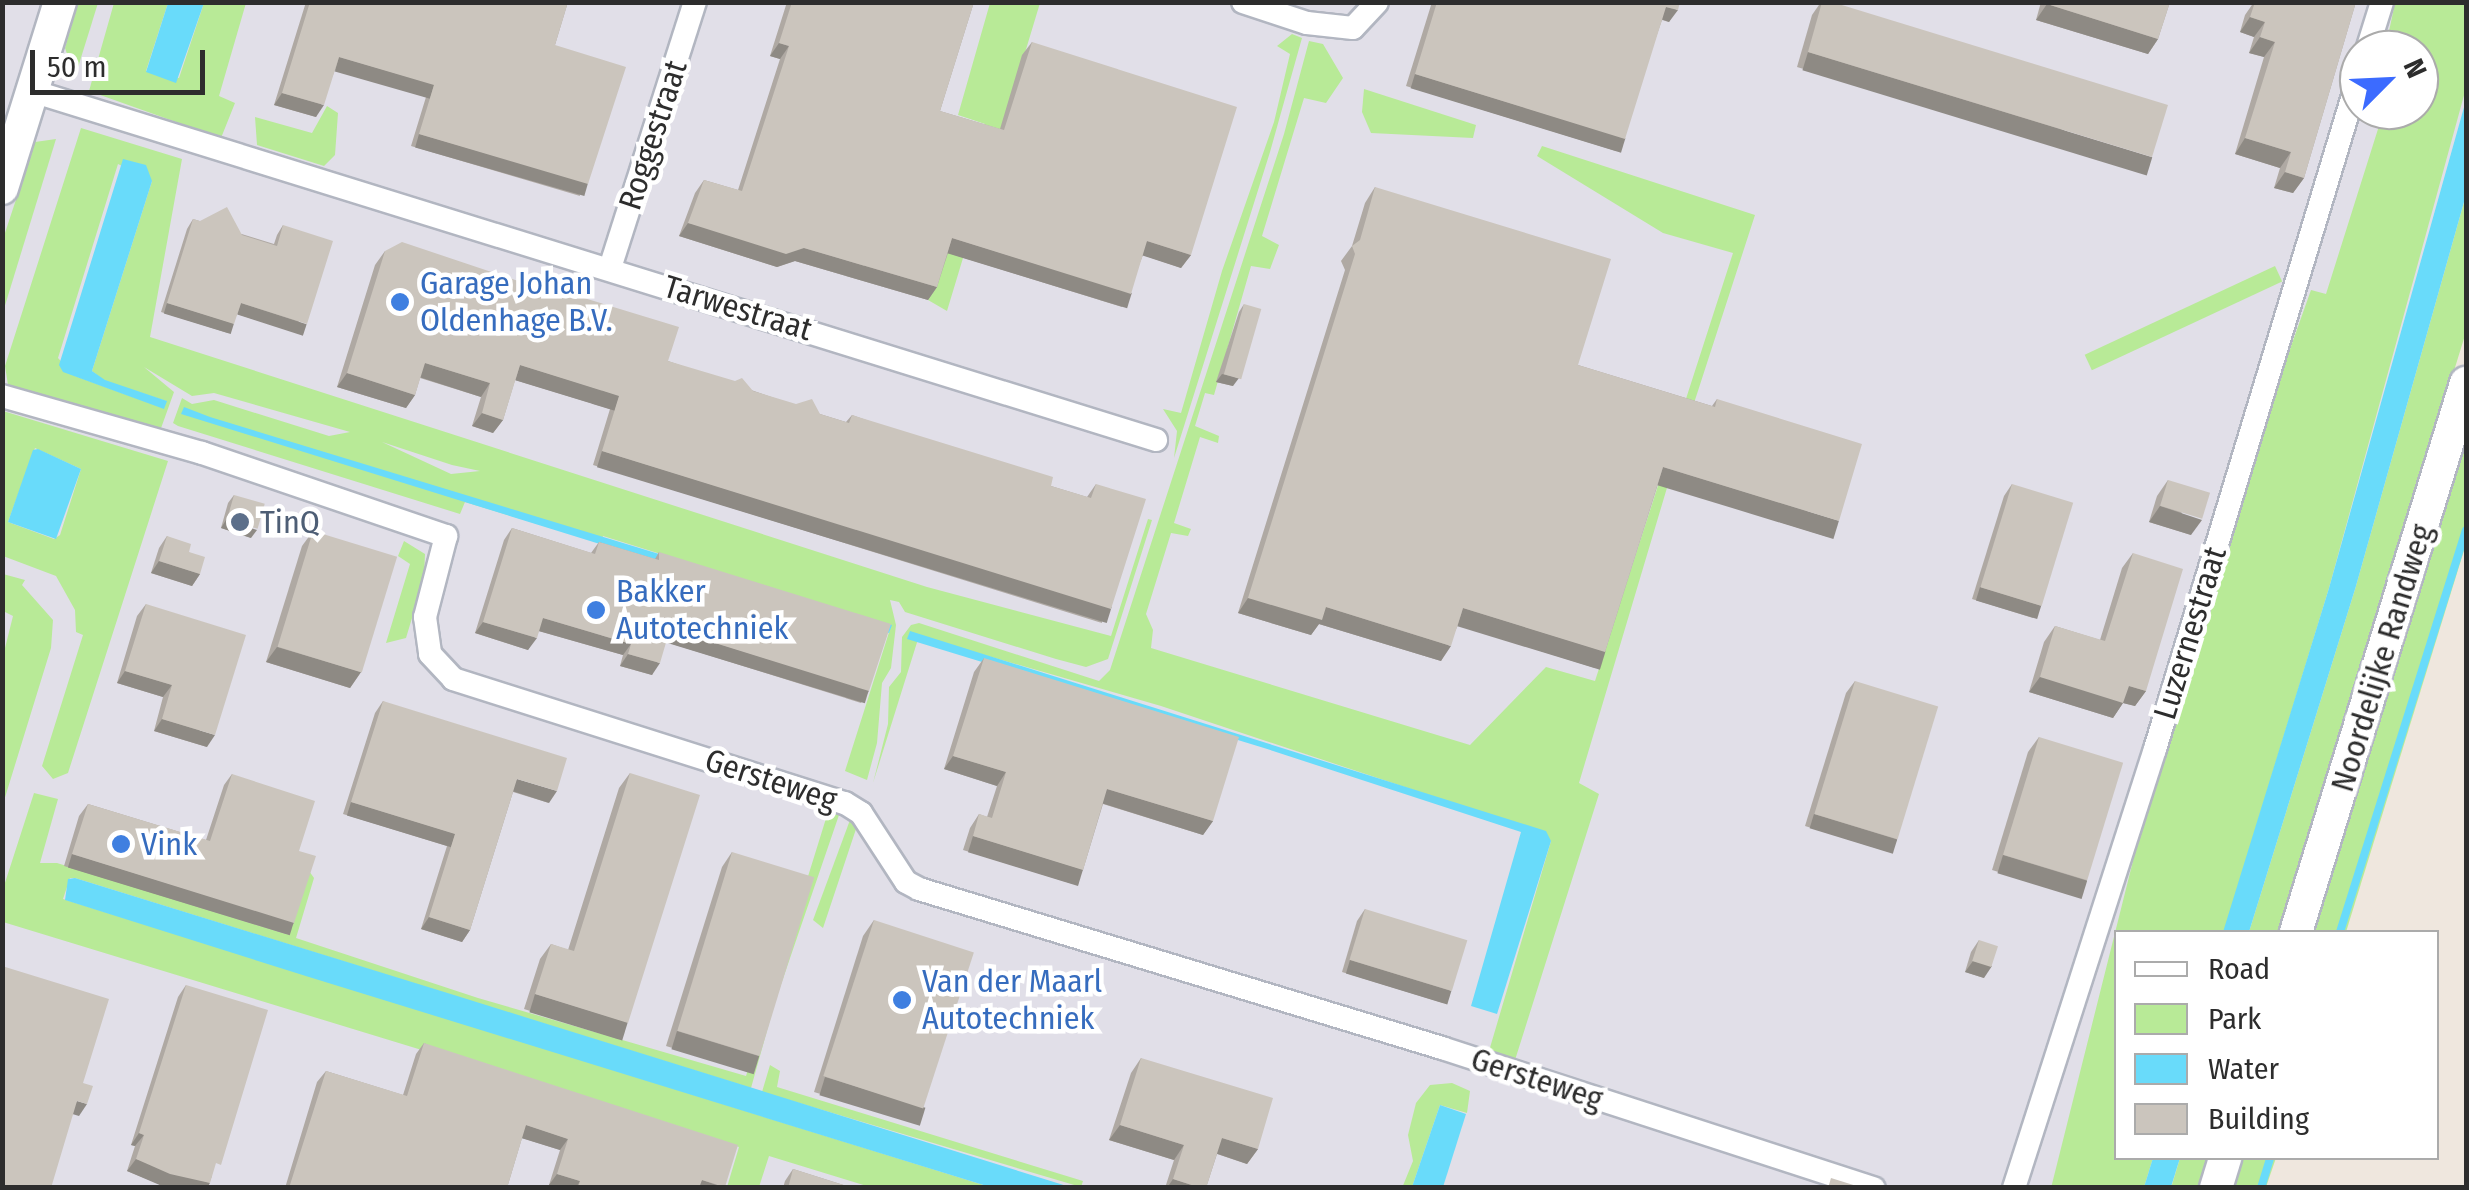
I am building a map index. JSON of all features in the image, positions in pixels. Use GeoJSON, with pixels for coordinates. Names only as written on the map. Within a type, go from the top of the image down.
{"type":"FeatureCollection","features":[{"type":"Feature","properties":{"kind":"main road"},"geometry":{"type":"LineString","coordinates":[[2,188],[60,2]]}},
{"type":"Feature","properties":{"kind":"main road","name":"Noordelijke Randweg"},"geometry":{"type":"LineString","coordinates":[[2297,930],[2466,383]]}},
{"type":"Feature","properties":{"kind":"main road"},"geometry":{"type":"LineString","coordinates":[[2216,1188],[2224,1160]]}},
{"type":"Feature","properties":{"kind":"street","name":"Roggestraat"},"geometry":{"type":"LineString","coordinates":[[610,268],[695,2]]}},
{"type":"Feature","properties":{"kind":"street"},"geometry":{"type":"LineString","coordinates":[[1243,2],[1307,23],[1352,28],[1377,2]]}},
{"type":"Feature","properties":{"kind":"street"},"geometry":{"type":"LineString","coordinates":[[2373,30],[2382,2]]}},
{"type":"Feature","properties":{"kind":"street","name":"Tarwestraat"},"geometry":{"type":"LineString","coordinates":[[32,91],[1156,440]]}},
{"type":"Feature","properties":{"kind":"street","name":"Luzernestraat"},"geometry":{"type":"LineString","coordinates":[[2014,1188],[2155,749],[2343,130]]}},
{"type":"Feature","properties":{"kind":"street","name":"Gersteweg"},"geometry":{"type":"LineString","coordinates":[[2,396],[202,454],[446,536],[425,617],[430,654],[453,679],[853,806],[896,870],[920,889],[1442,1048],[1874,1188]]}},
{"type":"Feature","properties":{"kind":"shaded area"},"geometry":{"type":"Polygon","coordinates":[[[2466,2],[2466,100],[2329,588],[2114,930],[2114,1160],[2152,1160],[2144,1187],[3,1188],[2,3],[2466,2]]]}},
{"type":"Feature","properties":{"kind":"green space"},"geometry":{"type":"Polygon","coordinates":[[[78,3],[98,3],[75,77],[65,48],[78,3]]]}},
{"type":"Feature","properties":{"kind":"green space"},"geometry":{"type":"Polygon","coordinates":[[[114,3],[168,3],[146,71],[179,78],[204,3],[246,3],[219,96],[235,103],[221,138],[89,91],[114,3]]]}},
{"type":"Feature","properties":{"kind":"green space"},"geometry":{"type":"Polygon","coordinates":[[[990,3],[1040,3],[947,311],[928,300],[985,124],[958,115],[990,3]]]}},
{"type":"Feature","properties":{"kind":"green space"},"geometry":{"type":"Polygon","coordinates":[[[2395,3],[2466,3],[2466,88],[2329,588],[2225,930],[2116,930],[2140,833],[2275,391],[2311,290],[2326,294],[2378,130],[2439,130],[2439,30],[2389,30],[2395,3]]]}},
{"type":"Feature","properties":{"kind":"green space"},"geometry":{"type":"Polygon","coordinates":[[[1292,34],[1302,38],[1174,458],[1177,431],[1163,409],[1181,413],[1222,271],[1274,122],[1290,54],[1277,46],[1292,34]]]}},
{"type":"Feature","properties":{"kind":"green space"},"geometry":{"type":"Polygon","coordinates":[[[1309,41],[1323,44],[1343,78],[1326,103],[1304,98],[1262,236],[1279,245],[1270,269],[1251,266],[1214,395],[1205,393],[1195,426],[1219,436],[1218,443],[1200,437],[1174,523],[1191,529],[1188,536],[1171,533],[1146,614],[1153,630],[1151,648],[1470,745],[1546,667],[1595,681],[1733,253],[1663,233],[1537,156],[1542,146],[1755,215],[1672,471],[1579,783],[1599,794],[1515,1060],[1489,1051],[1551,841],[1501,819],[1161,706],[919,636],[873,783],[888,724],[889,687],[901,672],[902,637],[911,625],[919,623],[1099,681],[1110,670],[1284,134],[1309,41]]]}},
{"type":"Feature","properties":{"kind":"green space"},"geometry":{"type":"Polygon","coordinates":[[[1364,89],[1476,125],[1473,138],[1371,133],[1362,112],[1364,89]]]}},
{"type":"Feature","properties":{"kind":"green space"},"geometry":{"type":"Polygon","coordinates":[[[327,106],[338,113],[335,155],[324,166],[257,145],[255,117],[312,133],[327,106]]]}},
{"type":"Feature","properties":{"kind":"green space"},"geometry":{"type":"Polygon","coordinates":[[[81,128],[182,159],[150,337],[927,587],[1111,636],[1148,519],[1152,520],[1108,659],[1086,667],[905,612],[899,602],[890,600],[896,625],[891,668],[882,683],[877,743],[867,780],[845,771],[891,626],[603,536],[600,543],[465,502],[460,514],[178,426],[173,423],[182,398],[192,404],[214,400],[329,436],[350,432],[214,393],[192,396],[144,367],[174,392],[160,431],[8,385],[5,366],[81,128]],[[118,164],[58,358],[75,376],[163,408],[166,401],[105,381],[92,371],[152,181],[118,164]],[[382,442],[451,474],[480,471],[452,465],[382,442]]]}},
{"type":"Feature","properties":{"kind":"green space"},"geometry":{"type":"Polygon","coordinates":[[[56,139],[3,312],[3,239],[35,142],[56,139]]]}},
{"type":"Feature","properties":{"kind":"green space"},"geometry":{"type":"Polygon","coordinates":[[[2466,195],[2466,332],[2281,930],[2250,930],[2356,586],[2466,195]]]}},
{"type":"Feature","properties":{"kind":"green space"},"geometry":{"type":"Polygon","coordinates":[[[2275,266],[2282,281],[2092,370],[2085,355],[2275,266]]]}},
{"type":"Feature","properties":{"kind":"green space"},"geometry":{"type":"Polygon","coordinates":[[[3,411],[168,461],[68,773],[53,779],[42,766],[83,635],[76,632],[75,610],[56,576],[3,556],[3,411]],[[35,448],[8,522],[54,539],[60,535],[81,469],[35,448]]]}},
{"type":"Feature","properties":{"kind":"green space"},"geometry":{"type":"Polygon","coordinates":[[[2466,430],[2466,544],[2347,930],[2312,930],[2466,430]]]}},
{"type":"Feature","properties":{"kind":"green space"},"geometry":{"type":"Polygon","coordinates":[[[404,541],[425,554],[424,578],[406,638],[386,643],[410,564],[398,556],[404,541]]]}},
{"type":"Feature","properties":{"kind":"green space"},"geometry":{"type":"Polygon","coordinates":[[[3,574],[25,580],[22,585],[53,620],[51,648],[3,804],[3,656],[13,616],[3,611],[3,574]]]}},
{"type":"Feature","properties":{"kind":"green space"},"geometry":{"type":"Polygon","coordinates":[[[34,793],[58,799],[40,863],[57,863],[286,934],[307,868],[314,878],[296,938],[478,998],[746,1076],[828,812],[839,815],[775,1002],[751,1088],[75,878],[70,878],[63,899],[990,1187],[870,1187],[769,1156],[759,1187],[727,1187],[739,1147],[3,922],[3,889],[34,793]]]}},
{"type":"Feature","properties":{"kind":"green space"},"geometry":{"type":"Polygon","coordinates":[[[850,820],[856,829],[823,928],[813,920],[850,820]]]}},
{"type":"Feature","properties":{"kind":"green space"},"geometry":{"type":"Polygon","coordinates":[[[2114,937],[2114,1160],[2152,1160],[2144,1187],[2051,1188],[2114,937]]]}},
{"type":"Feature","properties":{"kind":"green space"},"geometry":{"type":"Polygon","coordinates":[[[770,1065],[780,1071],[777,1087],[1083,1181],[1081,1187],[762,1092],[770,1065]]]}},
{"type":"Feature","properties":{"kind":"green space"},"geometry":{"type":"Polygon","coordinates":[[[1452,1083],[1470,1091],[1467,1113],[1440,1105],[1412,1187],[1402,1188],[1413,1161],[1408,1135],[1416,1103],[1430,1085],[1452,1083]]]}},
{"type":"Feature","properties":{"kind":"green space"},"geometry":{"type":"Polygon","coordinates":[[[2179,1160],[2209,1160],[2201,1187],[2171,1188],[2179,1160]]]}},
{"type":"Feature","properties":{"kind":"green space"},"geometry":{"type":"Polygon","coordinates":[[[2240,1160],[2275,1160],[2266,1187],[2232,1188],[2240,1160]]]}},
{"type":"Feature","properties":{"kind":"water"},"geometry":{"type":"Polygon","coordinates":[[[168,3],[204,3],[176,83],[146,72],[168,3]]]}},
{"type":"Feature","properties":{"kind":"water"},"geometry":{"type":"Polygon","coordinates":[[[2466,100],[2466,195],[2356,586],[2250,930],[2224,930],[2329,588],[2466,100]]]}},
{"type":"Feature","properties":{"kind":"water"},"geometry":{"type":"Polygon","coordinates":[[[123,159],[146,165],[152,181],[92,371],[105,380],[167,401],[164,409],[63,372],[59,365],[123,159]]]}},
{"type":"Feature","properties":{"kind":"water"},"geometry":{"type":"Polygon","coordinates":[[[184,407],[892,625],[889,633],[861,625],[181,414],[184,407]]]}},
{"type":"Feature","properties":{"kind":"water"},"geometry":{"type":"Polygon","coordinates":[[[33,450],[81,469],[56,539],[8,522],[33,450]]]}},
{"type":"Feature","properties":{"kind":"water"},"geometry":{"type":"Polygon","coordinates":[[[910,631],[1546,831],[1551,841],[1497,1014],[1471,1006],[1521,832],[1264,748],[907,639],[910,631]]]}},
{"type":"Feature","properties":{"kind":"water"},"geometry":{"type":"Polygon","coordinates":[[[75,878],[1070,1187],[990,1187],[309,977],[65,900],[68,879],[75,878]]]}},
{"type":"Feature","properties":{"kind":"water"},"geometry":{"type":"Polygon","coordinates":[[[1440,1105],[1466,1114],[1443,1187],[1412,1187],[1440,1105]]]}},
{"type":"Feature","properties":{"kind":"water"},"geometry":{"type":"Polygon","coordinates":[[[2152,1160],[2179,1160],[2171,1187],[2144,1187],[2152,1160]]]}},
{"type":"Feature","properties":{"kind":"building"},"geometry":{"type":"Polygon","coordinates":[[[310,2],[568,2],[555,45],[626,67],[588,184],[419,134],[434,85],[339,57],[324,105],[282,93],[310,2]]]}},
{"type":"Feature","properties":{"kind":"building"},"geometry":{"type":"Polygon","coordinates":[[[792,2],[974,2],[940,111],[1004,130],[1032,42],[1237,107],[1191,255],[1147,241],[1131,294],[952,238],[937,287],[804,248],[786,254],[688,223],[704,180],[742,191],[789,46],[779,43],[792,2]]]}},
{"type":"Feature","properties":{"kind":"building"},"geometry":{"type":"Polygon","coordinates":[[[1437,2],[1680,2],[1678,10],[1666,7],[1625,139],[1415,74],[1437,2]]]}},
{"type":"Feature","properties":{"kind":"building"},"geometry":{"type":"Polygon","coordinates":[[[1822,2],[2168,105],[2152,157],[1808,52],[1822,2]]]}},
{"type":"Feature","properties":{"kind":"building"},"geometry":{"type":"Polygon","coordinates":[[[2047,2],[2170,2],[2158,39],[2047,2]]]}},
{"type":"Feature","properties":{"kind":"building"},"geometry":{"type":"Polygon","coordinates":[[[2255,2],[2356,2],[2348,30],[2339,30],[2339,60],[2304,178],[2285,172],[2291,152],[2245,138],[2275,42],[2260,37],[2265,22],[2250,17],[2255,2]]]}},
{"type":"Feature","properties":{"kind":"building"},"geometry":{"type":"Polygon","coordinates":[[[1375,187],[1611,259],[1578,365],[1715,407],[1717,399],[1862,444],[1839,521],[1663,467],[1605,652],[1463,608],[1451,646],[1326,607],[1322,620],[1248,598],[1355,254],[1352,246],[1360,240],[1375,187]]]}},
{"type":"Feature","properties":{"kind":"building"},"geometry":{"type":"Polygon","coordinates":[[[227,207],[242,235],[277,246],[283,225],[333,241],[307,324],[241,303],[234,324],[167,303],[193,219],[200,221],[227,207]]]}},
{"type":"Feature","properties":{"kind":"building"},"geometry":{"type":"Polygon","coordinates":[[[402,242],[560,295],[561,291],[679,327],[668,361],[735,381],[742,378],[753,391],[796,404],[812,399],[820,414],[849,423],[852,415],[1053,477],[1051,486],[1091,498],[1096,484],[1146,499],[1111,609],[602,451],[619,396],[520,365],[503,420],[482,413],[490,383],[425,363],[415,395],[347,373],[385,251],[402,242]]]}},
{"type":"Feature","properties":{"kind":"building"},"geometry":{"type":"Polygon","coordinates":[[[1244,304],[1261,309],[1241,379],[1224,374],[1244,304]]]}},
{"type":"Feature","properties":{"kind":"building"},"geometry":{"type":"Polygon","coordinates":[[[2168,480],[2210,493],[2202,519],[2160,506],[2168,480]]]}},
{"type":"Feature","properties":{"kind":"building"},"geometry":{"type":"Polygon","coordinates":[[[2012,484],[2073,503],[2042,606],[1980,587],[2012,484]]]}},
{"type":"Feature","properties":{"kind":"building"},"geometry":{"type":"Polygon","coordinates":[[[234,495],[265,504],[258,529],[227,520],[234,495]]]}},
{"type":"Feature","properties":{"kind":"building"},"geometry":{"type":"Polygon","coordinates":[[[512,528],[595,554],[599,542],[659,560],[659,552],[891,624],[869,691],[670,629],[660,663],[628,654],[631,644],[543,618],[537,638],[483,622],[512,528]]]}},
{"type":"Feature","properties":{"kind":"building"},"geometry":{"type":"Polygon","coordinates":[[[313,531],[397,557],[362,672],[278,647],[313,531]]]}},
{"type":"Feature","properties":{"kind":"building"},"geometry":{"type":"Polygon","coordinates":[[[167,536],[191,544],[189,552],[205,557],[200,574],[159,561],[167,536]]]}},
{"type":"Feature","properties":{"kind":"building"},"geometry":{"type":"Polygon","coordinates":[[[2133,553],[2183,569],[2146,691],[2129,686],[2123,703],[2040,677],[2055,626],[2105,641],[2133,553]]]}},
{"type":"Feature","properties":{"kind":"building"},"geometry":{"type":"Polygon","coordinates":[[[146,604],[246,635],[215,735],[162,719],[172,685],[125,671],[146,604]]]}},
{"type":"Feature","properties":{"kind":"building"},"geometry":{"type":"Polygon","coordinates":[[[984,658],[1239,737],[1213,821],[1107,789],[1083,870],[973,836],[979,814],[992,818],[1006,772],[953,756],[984,658]]]}},
{"type":"Feature","properties":{"kind":"building"},"geometry":{"type":"Polygon","coordinates":[[[1855,681],[1938,706],[1898,839],[1814,814],[1855,681]]]}},
{"type":"Feature","properties":{"kind":"building"},"geometry":{"type":"Polygon","coordinates":[[[383,701],[567,758],[557,791],[517,779],[470,930],[429,917],[455,834],[351,802],[383,701]]]}},
{"type":"Feature","properties":{"kind":"building"},"geometry":{"type":"Polygon","coordinates":[[[2039,737],[2123,763],[2087,880],[2003,855],[2039,737]]]}},
{"type":"Feature","properties":{"kind":"building"},"geometry":{"type":"Polygon","coordinates":[[[630,773],[700,795],[628,1023],[535,994],[551,944],[574,951],[630,773]]]}},
{"type":"Feature","properties":{"kind":"building"},"geometry":{"type":"Polygon","coordinates":[[[232,774],[315,801],[299,851],[316,856],[294,923],[72,854],[88,804],[210,841],[232,774]]]}},
{"type":"Feature","properties":{"kind":"building"},"geometry":{"type":"Polygon","coordinates":[[[732,852],[814,877],[760,1056],[677,1031],[732,852]]]}},
{"type":"Feature","properties":{"kind":"building"},"geometry":{"type":"Polygon","coordinates":[[[1365,909],[1467,940],[1452,991],[1350,960],[1365,909]]]}},
{"type":"Feature","properties":{"kind":"building"},"geometry":{"type":"Polygon","coordinates":[[[874,920],[974,952],[923,1108],[823,1076],[874,920]]]}},
{"type":"Feature","properties":{"kind":"building"},"geometry":{"type":"Polygon","coordinates":[[[1979,940],[1998,946],[1991,967],[1972,961],[1979,940]]]}},
{"type":"Feature","properties":{"kind":"building"},"geometry":{"type":"Polygon","coordinates":[[[2,966],[109,999],[83,1083],[93,1086],[87,1104],[77,1101],[51,1188],[2,1188],[2,966]]]}},
{"type":"Feature","properties":{"kind":"building"},"geometry":{"type":"Polygon","coordinates":[[[186,985],[268,1010],[221,1165],[216,1163],[210,1183],[170,1174],[136,1159],[144,1135],[139,1133],[186,985]]]}},
{"type":"Feature","properties":{"kind":"building"},"geometry":{"type":"Polygon","coordinates":[[[424,1043],[738,1145],[725,1187],[702,1180],[699,1188],[578,1188],[580,1181],[557,1174],[568,1139],[526,1125],[507,1188],[289,1188],[326,1071],[407,1096],[424,1043]]]}},
{"type":"Feature","properties":{"kind":"building"},"geometry":{"type":"Polygon","coordinates":[[[1141,1058],[1273,1098],[1258,1149],[1222,1138],[1206,1188],[1173,1179],[1184,1145],[1120,1125],[1141,1058]]]}},
{"type":"Feature","properties":{"kind":"building"},"geometry":{"type":"Polygon","coordinates":[[[793,1169],[853,1188],[788,1188],[793,1169]]]}},
{"type":"Feature","properties":{"kind":"building"},"geometry":{"type":"Polygon","coordinates":[[[1831,1178],[1863,1188],[1828,1188],[1831,1178]]]}},
{"type":"Feature","properties":{"kind":"waterway"},"geometry":{"type":"LineString","coordinates":[[2341,930],[2466,530]]}},
{"type":"Feature","properties":{"kind":"waterway"},"geometry":{"type":"LineString","coordinates":[[2261,1188],[2269,1160]]}},
{"type":"Feature","properties":{"kind":"place","name":"Garage Johan Oldenhage B.V."},"geometry":{"type":"Point","coordinates":[400,302]}},
{"type":"Feature","properties":{"kind":"place","name":"TinQ"},"geometry":{"type":"Point","coordinates":[240,522]}},
{"type":"Feature","properties":{"kind":"place","name":"Bakker Autotechniek"},"geometry":{"type":"Point","coordinates":[596,610]}},
{"type":"Feature","properties":{"kind":"place","name":"Vink"},"geometry":{"type":"Point","coordinates":[121,844]}},
{"type":"Feature","properties":{"kind":"place","name":"Van der Maarl Autotechniek"},"geometry":{"type":"Point","coordinates":[902,1000]}}]}
